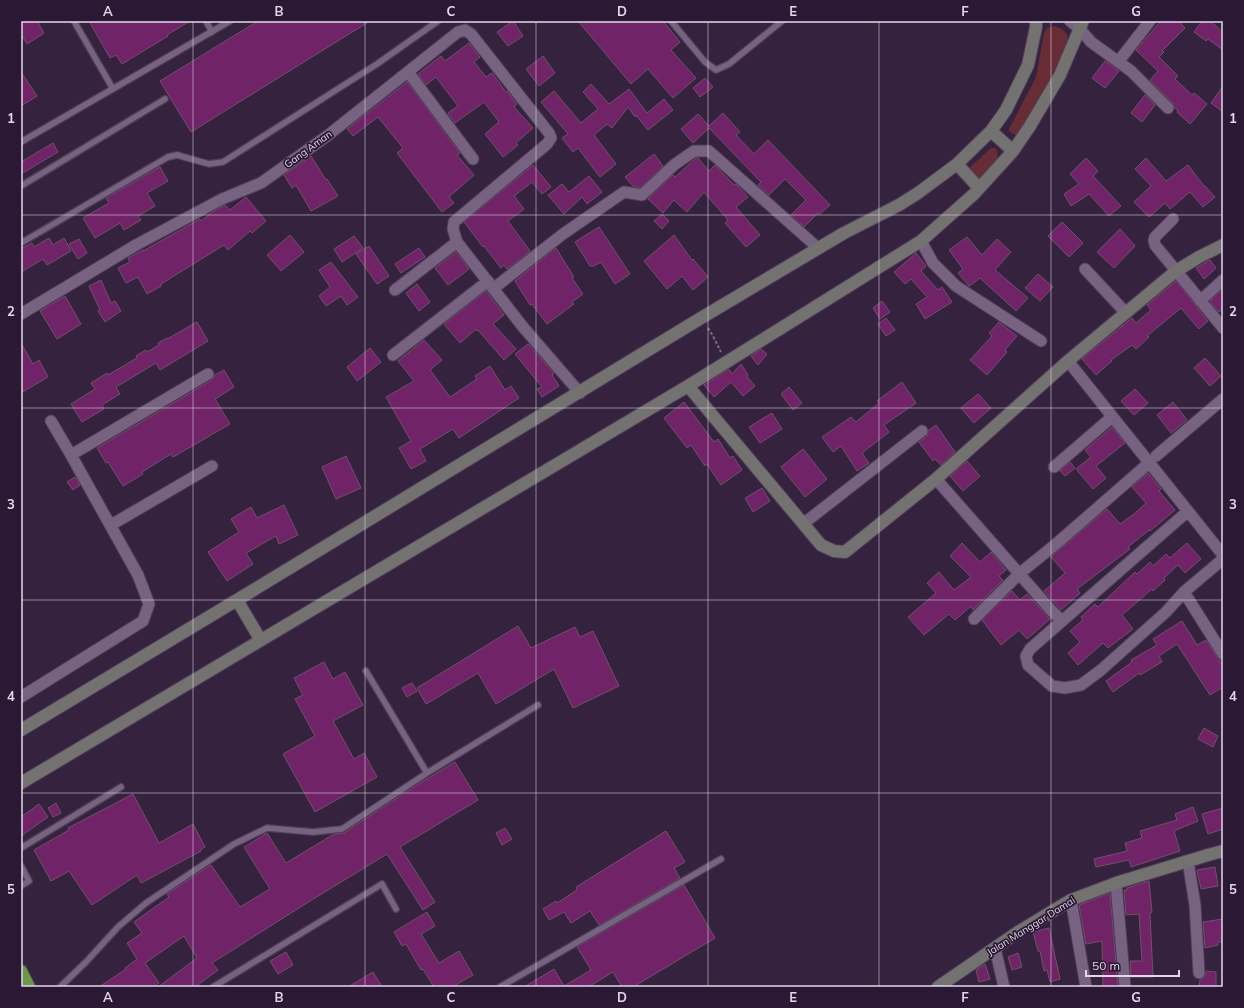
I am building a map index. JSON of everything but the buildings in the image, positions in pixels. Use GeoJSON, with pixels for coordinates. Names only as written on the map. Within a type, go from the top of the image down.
{"type":"FeatureCollection","features":[{"type":"Feature","properties":{"kind":"highway"},"geometry":{"type":"LineString","coordinates":[[21,971],[29,987]]}},
{"type":"Feature","properties":{"kind":"street"},"geometry":{"type":"LineString","coordinates":[[1070,21],[1082,25],[1091,42],[1131,71],[1168,108]]}},
{"type":"Feature","properties":{"kind":"street"},"geometry":{"type":"LineString","coordinates":[[1118,62],[1150,21]]}},
{"type":"Feature","properties":{"kind":"street"},"geometry":{"type":"LineString","coordinates":[[21,730],[818,248],[899,205],[957,164],[991,131],[1006,110],[1028,66],[1038,23]]}},
{"type":"Feature","properties":{"kind":"street"},"geometry":{"type":"LineString","coordinates":[[21,783],[260,639],[688,386],[921,241],[974,194],[1012,151],[1030,126],[1060,75],[1082,25]]}},
{"type":"Feature","properties":{"kind":"street","name":"Gang Aman"},"geometry":{"type":"LineString","coordinates":[[21,314],[136,245],[222,199],[261,183],[327,136],[458,32],[465,30],[471,34],[551,138],[547,144],[454,222],[453,229],[457,242]]}},
{"type":"Feature","properties":{"kind":"street"},"geometry":{"type":"LineString","coordinates":[[408,72],[473,159]]}},
{"type":"Feature","properties":{"kind":"street"},"geometry":{"type":"LineString","coordinates":[[991,131],[1012,151]]}},
{"type":"Feature","properties":{"kind":"street"},"geometry":{"type":"LineString","coordinates":[[393,355],[491,284],[624,192],[642,195],[674,164],[694,151],[709,151],[818,248]]}},
{"type":"Feature","properties":{"kind":"street"},"geometry":{"type":"LineString","coordinates":[[957,164],[979,188]]}},
{"type":"Feature","properties":{"kind":"street"},"geometry":{"type":"LineString","coordinates":[[1173,219],[1154,240],[1157,249],[1223,328]]}},
{"type":"Feature","properties":{"kind":"street"},"geometry":{"type":"LineString","coordinates":[[921,241],[932,263],[956,286],[1041,341]]}},
{"type":"Feature","properties":{"kind":"street"},"geometry":{"type":"LineString","coordinates":[[395,290],[457,242],[523,327],[580,393]]}},
{"type":"Feature","properties":{"kind":"street"},"geometry":{"type":"LineString","coordinates":[[688,386],[821,545],[834,551],[846,552],[936,479],[1068,361],[1176,271],[1223,245]]}},
{"type":"Feature","properties":{"kind":"street"},"geometry":{"type":"LineString","coordinates":[[1086,269],[1126,313]]}},
{"type":"Feature","properties":{"kind":"street"},"geometry":{"type":"LineString","coordinates":[[1200,301],[1223,280]]}},
{"type":"Feature","properties":{"kind":"street"},"geometry":{"type":"LineString","coordinates":[[1068,361],[1112,417],[1153,459],[1188,511],[1223,555]]}},
{"type":"Feature","properties":{"kind":"street"},"geometry":{"type":"LineString","coordinates":[[71,454],[208,374]]}},
{"type":"Feature","properties":{"kind":"street"},"geometry":{"type":"LineString","coordinates":[[974,619],[1019,574],[1056,544],[1223,399]]}},
{"type":"Feature","properties":{"kind":"street"},"geometry":{"type":"LineString","coordinates":[[1054,467],[1112,417]]}},
{"type":"Feature","properties":{"kind":"street"},"geometry":{"type":"LineString","coordinates":[[21,697],[143,621],[149,604],[138,575],[51,421]]}},
{"type":"Feature","properties":{"kind":"street"},"geometry":{"type":"LineString","coordinates":[[803,524],[922,431]]}},
{"type":"Feature","properties":{"kind":"street"},"geometry":{"type":"LineString","coordinates":[[110,525],[212,466]]}},
{"type":"Feature","properties":{"kind":"street"},"geometry":{"type":"LineString","coordinates":[[936,479],[1062,621]]}},
{"type":"Feature","properties":{"kind":"street"},"geometry":{"type":"LineString","coordinates":[[1188,511],[1030,649],[1026,656],[1028,665],[1052,686],[1065,688],[1081,685],[1101,670],[1166,612],[1184,592],[1223,559]]}},
{"type":"Feature","properties":{"kind":"street"},"geometry":{"type":"LineString","coordinates":[[1184,592],[1223,654]]}},
{"type":"Feature","properties":{"kind":"street"},"geometry":{"type":"LineString","coordinates":[[237,600],[260,639]]}},
{"type":"Feature","properties":{"kind":"street","name":"Jalan Manggar Damai"},"geometry":{"type":"LineString","coordinates":[[944,985],[995,948],[1071,900],[1116,883],[1223,851]]}},
{"type":"Feature","properties":{"kind":"street"},"geometry":{"type":"LineString","coordinates":[[1188,861],[1195,905],[1199,973]]}},
{"type":"Feature","properties":{"kind":"street"},"geometry":{"type":"LineString","coordinates":[[1116,883],[1125,987]]}},
{"type":"Feature","properties":{"kind":"street"},"geometry":{"type":"LineString","coordinates":[[1071,900],[1086,987]]}},
{"type":"Feature","properties":{"kind":"street"},"geometry":{"type":"LineString","coordinates":[[995,948],[1004,987]]}},
{"type":"Feature","properties":{"kind":"lane"},"geometry":{"type":"LineString","coordinates":[[74,21],[113,88]]}},
{"type":"Feature","properties":{"kind":"lane"},"geometry":{"type":"LineString","coordinates":[[206,21],[212,32]]}},
{"type":"Feature","properties":{"kind":"lane"},"geometry":{"type":"LineString","coordinates":[[21,142],[230,21]]}},
{"type":"Feature","properties":{"kind":"lane"},"geometry":{"type":"LineString","coordinates":[[21,243],[168,157],[177,155],[209,164],[222,162],[377,64],[438,21]]}},
{"type":"Feature","properties":{"kind":"lane"},"geometry":{"type":"LineString","coordinates":[[671,21],[705,62],[716,70],[729,64],[782,21]]}},
{"type":"Feature","properties":{"kind":"lane"},"geometry":{"type":"LineString","coordinates":[[21,186],[165,99]]}},
{"type":"Feature","properties":{"kind":"lane"},"geometry":{"type":"LineString","coordinates":[[366,671],[427,773]]}},
{"type":"Feature","properties":{"kind":"lane"},"geometry":{"type":"LineString","coordinates":[[60,987],[86,962],[118,927],[146,903],[234,844],[267,828],[313,832],[342,829],[427,773],[538,705]]}},
{"type":"Feature","properties":{"kind":"lane"},"geometry":{"type":"LineString","coordinates":[[21,848],[122,787]]}},
{"type":"Feature","properties":{"kind":"lane"},"geometry":{"type":"LineString","coordinates":[[500,987],[720,859]]}},
{"type":"Feature","properties":{"kind":"lane"},"geometry":{"type":"LineString","coordinates":[[21,866],[29,881],[21,886]]}},
{"type":"Feature","properties":{"kind":"lane"},"geometry":{"type":"LineString","coordinates":[[213,987],[382,884],[396,909]]}},
{"type":"Feature","properties":{"kind":"path"},"geometry":{"type":"LineString","coordinates":[[696,321],[704,324],[713,336],[724,357],[723,364]]}},
{"type":"Feature","properties":{"kind":"shaded area"},"geometry":{"type":"Polygon","coordinates":[[[1055,26],[1062,29],[1067,34],[1068,42],[1049,81],[1018,135],[1015,135],[1009,131],[1009,129],[1036,77],[1044,33],[1047,28],[1055,26]]]}},
{"type":"Feature","properties":{"kind":"shaded area"},"geometry":{"type":"Polygon","coordinates":[[[991,148],[995,148],[997,150],[998,160],[980,182],[969,173],[969,168],[991,148]]]}}]}
